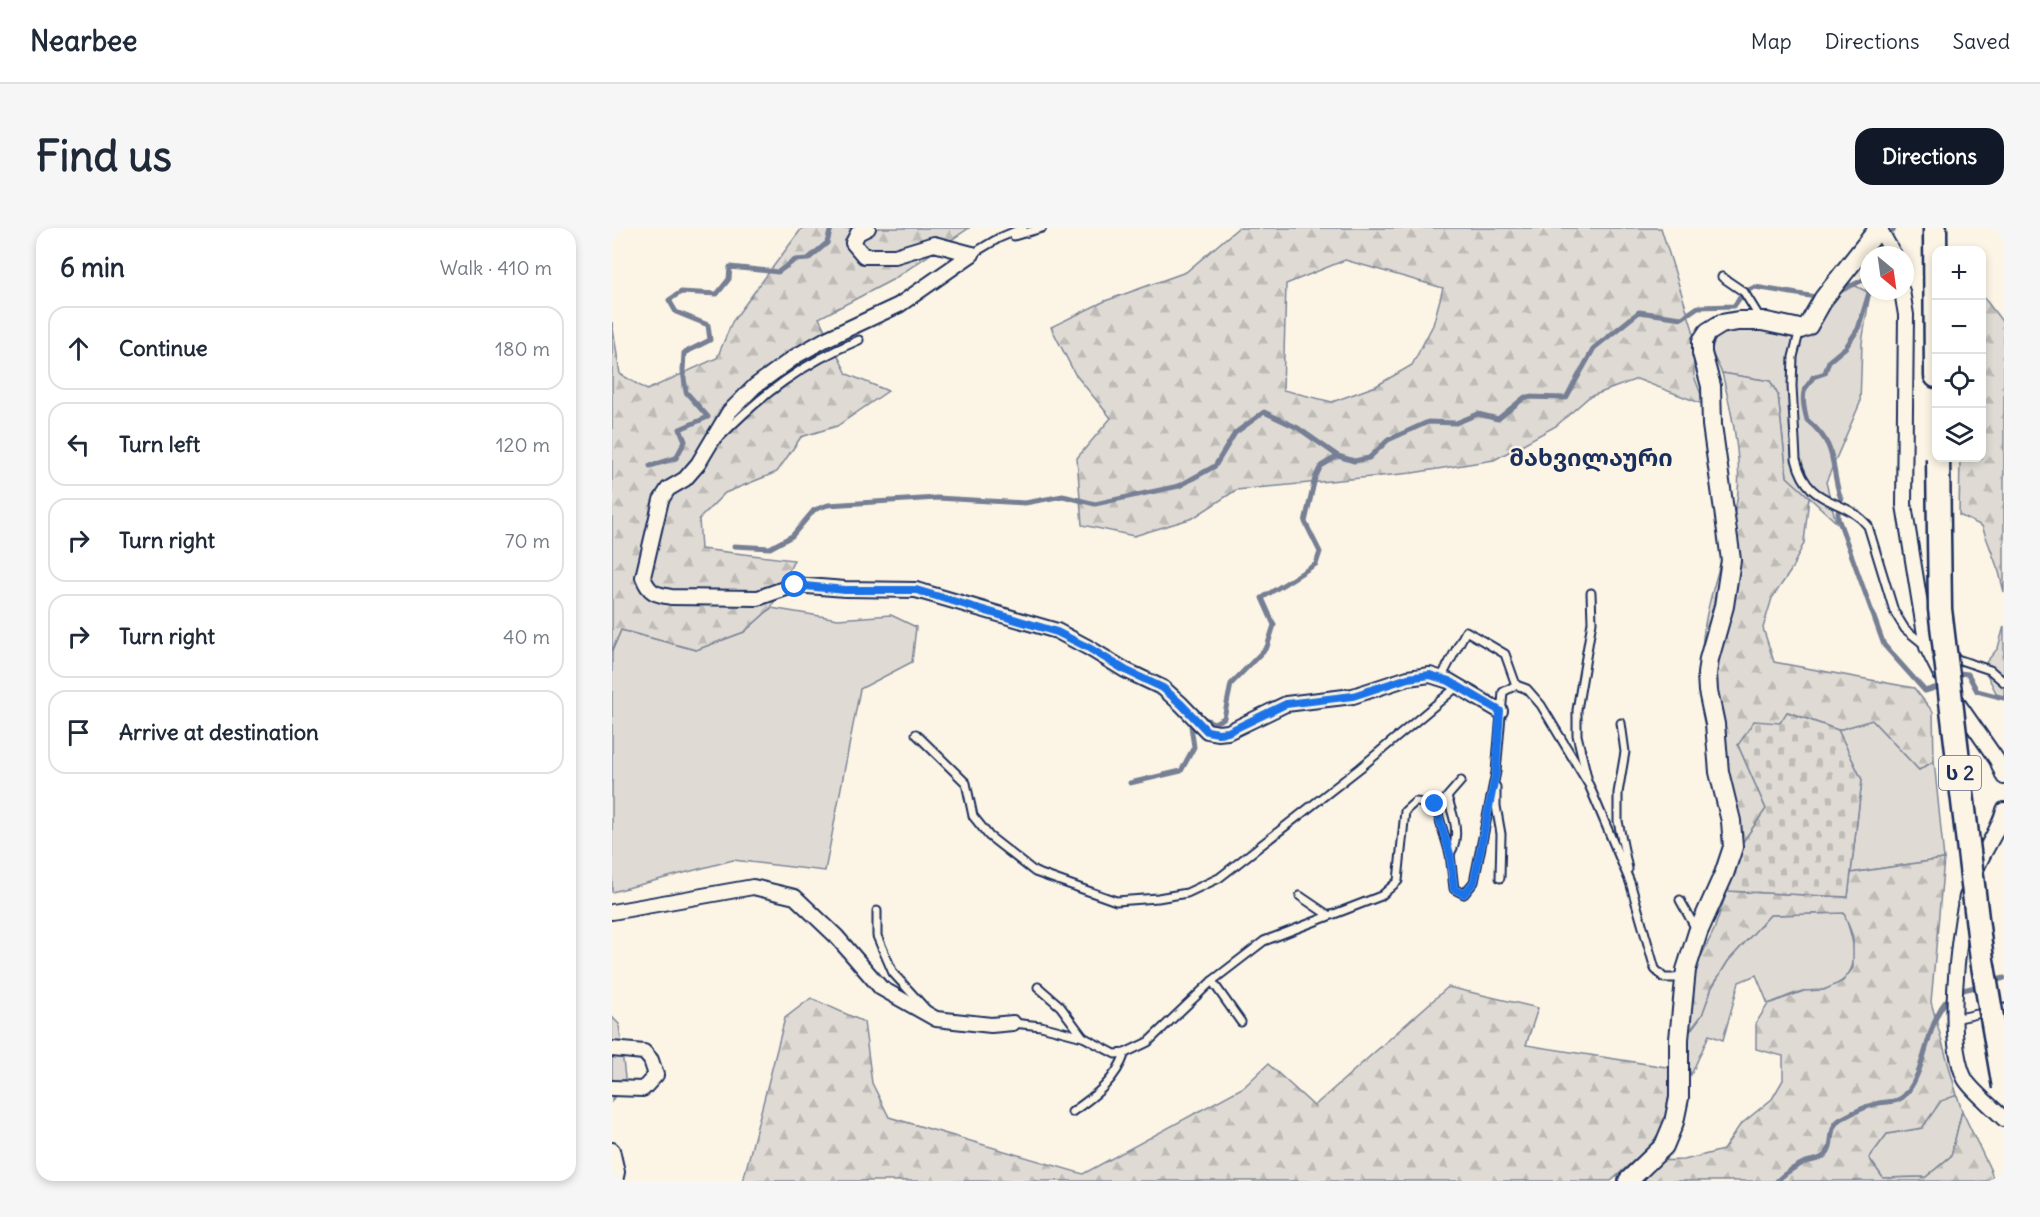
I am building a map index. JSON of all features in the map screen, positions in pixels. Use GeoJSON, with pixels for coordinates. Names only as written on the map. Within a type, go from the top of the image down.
{"type":"FeatureCollection","features":[{"type":"Feature","properties":{"kind":"highway"},"geometry":{"type":"LineString","coordinates":[[1935,228],[1936,354]]}},
{"type":"Feature","properties":{"kind":"highway","name":"ს 2"},"geometry":{"type":"LineString","coordinates":[[1938,462],[1940,609],[1982,960],[2004,1087]]}},
{"type":"Feature","properties":{"kind":"street"},"geometry":{"type":"LineString","coordinates":[[868,228],[858,233],[853,243],[864,256],[895,256],[934,244],[972,254]]}},
{"type":"Feature","properties":{"kind":"street"},"geometry":{"type":"LineString","coordinates":[[1628,1181],[1664,1146],[1674,1122],[1679,1098],[1679,1039],[1686,970],[1698,932],[1733,847],[1731,821],[1719,772],[1715,724],[1707,674],[1724,606],[1731,560],[1712,425],[1711,386],[1702,353],[1702,341],[1708,332],[1721,324],[1738,321],[1762,321],[1800,330],[1808,326],[1824,298],[1879,228],[1889,246]]}},
{"type":"Feature","properties":{"kind":"street"},"geometry":{"type":"LineString","coordinates":[[972,254],[899,306],[826,339],[796,356],[754,386],[729,412],[698,464],[685,479],[668,489],[661,500],[643,577],[647,588],[657,594],[671,597],[758,598],[795,585],[845,590],[916,590],[1057,632],[1125,670],[1163,688],[1200,726],[1207,731],[1218,733],[1228,732],[1286,704],[1353,696],[1408,678],[1430,675],[1458,686],[1500,711]]}},
{"type":"Feature","properties":{"kind":"street"},"geometry":{"type":"LineString","coordinates":[[1904,300],[1906,315],[1904,506],[1927,647],[1950,693],[1997,760],[2004,777]]}},
{"type":"Feature","properties":{"kind":"street"},"geometry":{"type":"LineString","coordinates":[[2004,810],[2000,827],[1978,861],[1967,898],[1954,994],[1957,1052],[1966,1080],[2004,1119]]}},
{"type":"Feature","properties":{"kind":"street"},"geometry":{"type":"LineString","coordinates":[[612,912],[753,887],[795,897],[836,936],[881,988],[936,1019],[991,1025],[1013,1023]]}},
{"type":"Feature","properties":{"kind":"street"},"geometry":{"type":"LineString","coordinates":[[612,1049],[644,1052],[651,1060],[656,1075],[643,1089],[612,1088]]}},
{"type":"Feature","properties":{"kind":"street"},"geometry":{"type":"LineString","coordinates":[[612,1150],[617,1172],[615,1181]]}},
{"type":"Feature","properties":{"kind":"lane"},"geometry":{"type":"LineString","coordinates":[[972,254],[999,238],[1023,228]]}},
{"type":"Feature","properties":{"kind":"lane"},"geometry":{"type":"LineString","coordinates":[[999,238],[1042,228]]}},
{"type":"Feature","properties":{"kind":"lane"},"geometry":{"type":"LineString","coordinates":[[1722,277],[1744,291],[1762,321]]}},
{"type":"Feature","properties":{"kind":"lane"},"geometry":{"type":"LineString","coordinates":[[1800,330],[1793,357],[1792,386],[1796,459],[1799,471],[1812,491],[1827,501],[1860,516],[1868,526],[1894,611],[1905,629],[1927,647],[1990,670],[2004,682]]}},
{"type":"Feature","properties":{"kind":"lane"},"geometry":{"type":"LineString","coordinates":[[704,453],[764,395],[804,366],[859,340]]}},
{"type":"Feature","properties":{"kind":"lane"},"geometry":{"type":"LineString","coordinates":[[1589,785],[1577,735],[1577,718],[1593,622],[1591,593]]}},
{"type":"Feature","properties":{"kind":"lane"},"geometry":{"type":"LineString","coordinates":[[1440,678],[1466,631],[1505,654],[1516,686]]}},
{"type":"Feature","properties":{"kind":"lane"},"geometry":{"type":"LineString","coordinates":[[916,734],[966,783],[973,816],[989,836],[1035,872],[1116,902],[1187,893],[1219,878],[1377,754],[1458,686]]}},
{"type":"Feature","properties":{"kind":"lane"},"geometry":{"type":"LineString","coordinates":[[1500,878],[1501,834],[1496,806],[1496,772],[1500,711],[1503,692],[1516,686],[1527,689],[1541,705],[1589,785],[1630,882]]}},
{"type":"Feature","properties":{"kind":"lane"},"geometry":{"type":"LineString","coordinates":[[1621,723],[1625,752],[1618,793],[1618,821],[1630,882],[1655,969],[1664,978],[1675,978],[1686,970]]}},
{"type":"Feature","properties":{"kind":"lane"},"geometry":{"type":"LineString","coordinates":[[1013,1023],[1041,1026],[1083,1037],[1115,1054],[1125,1053],[1148,1042],[1212,981],[1264,942],[1381,896],[1398,881],[1405,811],[1415,802],[1435,804],[1450,854],[1454,889],[1464,894],[1474,882],[1496,772]]}},
{"type":"Feature","properties":{"kind":"lane"},"geometry":{"type":"LineString","coordinates":[[1450,854],[1457,844],[1456,829],[1447,797],[1461,781]]}},
{"type":"Feature","properties":{"kind":"lane"},"geometry":{"type":"LineString","coordinates":[[1300,896],[1328,915]]}},
{"type":"Feature","properties":{"kind":"lane"},"geometry":{"type":"LineString","coordinates":[[1680,900],[1698,932]]}},
{"type":"Feature","properties":{"kind":"lane"},"geometry":{"type":"LineString","coordinates":[[877,911],[877,936],[893,973],[936,1019]]}},
{"type":"Feature","properties":{"kind":"lane"},"geometry":{"type":"LineString","coordinates":[[1212,981],[1241,1022]]}},
{"type":"Feature","properties":{"kind":"lane"},"geometry":{"type":"LineString","coordinates":[[1038,987],[1060,1006],[1083,1037]]}},
{"type":"Feature","properties":{"kind":"lane"},"geometry":{"type":"LineString","coordinates":[[1955,1019],[2004,1008]]}},
{"type":"Feature","properties":{"kind":"lane"},"geometry":{"type":"LineString","coordinates":[[1072,1112],[1094,1096],[1120,1069],[1125,1053]]}},
{"type":"Feature","properties":{"kind":"green space"},"geometry":{"type":"Polygon","coordinates":[[[802,228],[969,228],[892,280],[819,318],[847,374],[888,391],[837,426],[801,437],[777,472],[725,493],[699,519],[701,549],[794,560],[771,608],[744,632],[696,650],[621,630],[612,651],[612,322],[620,374],[647,390],[717,358],[732,322],[802,228]]]}},
{"type":"Feature","properties":{"kind":"green space"},"geometry":{"type":"Polygon","coordinates":[[[1238,228],[1661,228],[1693,330],[1694,376],[1705,405],[1637,379],[1589,397],[1556,426],[1494,460],[1412,473],[1236,490],[1193,518],[1134,536],[1082,525],[1077,458],[1111,418],[1075,374],[1051,327],[1105,301],[1186,272],[1238,228]],[[1345,260],[1286,284],[1283,390],[1332,402],[1376,386],[1412,365],[1433,325],[1443,288],[1345,260]]]}},
{"type":"Feature","properties":{"kind":"green space"},"geometry":{"type":"Polygon","coordinates":[[[1841,279],[1860,288],[1860,300],[1869,300],[1862,343],[1860,403],[1826,482],[1836,522],[1787,477],[1778,395],[1770,381],[1722,373],[1711,351],[1717,334],[1731,325],[1800,329],[1841,279]]]}},
{"type":"Feature","properties":{"kind":"green space"},"geometry":{"type":"Polygon","coordinates":[[[1986,300],[2004,324],[2004,592],[1982,526],[1959,515],[1960,462],[1986,462],[1986,300]]]}},
{"type":"Feature","properties":{"kind":"green space"},"geometry":{"type":"Polygon","coordinates":[[[1722,373],[1770,381],[1778,395],[1787,477],[1809,497],[1804,543],[1790,572],[1772,598],[1763,628],[1774,662],[1914,688],[1933,712],[1934,761],[1919,770],[1872,720],[1838,730],[1788,712],[1780,723],[1738,745],[1766,809],[1740,846],[1702,673],[1704,631],[1708,610],[1731,527],[1738,490],[1736,440],[1722,373]]]}},
{"type":"Feature","properties":{"kind":"green space"},"geometry":{"type":"Polygon","coordinates":[[[771,608],[838,619],[891,615],[916,627],[912,662],[860,689],[825,871],[733,860],[612,892],[612,651],[621,630],[696,650],[744,632],[771,608]]]}},
{"type":"Feature","properties":{"kind":"green space"},"geometry":{"type":"Polygon","coordinates":[[[2004,626],[2004,698],[1999,699],[1983,666],[1998,648],[2004,626]]]}},
{"type":"Feature","properties":{"kind":"green space"},"geometry":{"type":"Polygon","coordinates":[[[1787,712],[1838,730],[1862,780],[1848,897],[1727,891],[1733,861],[1740,846],[1766,809],[1738,745],[1754,721],[1780,723],[1787,712]]]}},
{"type":"Feature","properties":{"kind":"green space"},"geometry":{"type":"Polygon","coordinates":[[[1872,720],[1919,770],[1934,761],[1944,859],[1851,873],[1862,780],[1838,730],[1872,720]]]}},
{"type":"Feature","properties":{"kind":"green space"},"geometry":{"type":"Polygon","coordinates":[[[1944,859],[1931,1002],[1957,1095],[1941,1101],[1922,1128],[1887,1134],[1869,1158],[1883,1178],[1926,1177],[1951,1156],[1962,1111],[1994,1181],[1642,1181],[1654,1161],[1684,1160],[1723,1150],[1740,1125],[1772,1099],[1783,1080],[1783,1056],[1756,1049],[1756,1023],[1768,1004],[1804,991],[1824,990],[1843,981],[1853,968],[1853,937],[1844,913],[1770,915],[1728,961],[1712,987],[1702,1015],[1681,1043],[1683,994],[1714,930],[1727,891],[1848,897],[1851,873],[1944,859]]]}},
{"type":"Feature","properties":{"kind":"green space"},"geometry":{"type":"Polygon","coordinates":[[[1844,913],[1851,936],[1854,958],[1847,976],[1838,984],[1826,989],[1803,991],[1768,1004],[1756,975],[1739,982],[1723,1040],[1709,1035],[1691,1075],[1681,1043],[1702,1015],[1712,987],[1728,961],[1770,915],[1844,913]]]}},
{"type":"Feature","properties":{"kind":"green space"},"geometry":{"type":"Polygon","coordinates":[[[1448,987],[1538,1008],[1526,1045],[1672,1068],[1665,1124],[1650,1146],[1611,1181],[743,1181],[785,1018],[811,998],[864,1022],[872,1083],[889,1117],[1083,1174],[1244,1087],[1268,1064],[1314,1106],[1448,987]]]}},
{"type":"Feature","properties":{"kind":"green space"},"geometry":{"type":"Polygon","coordinates":[[[612,1017],[619,1024],[625,1078],[612,1101],[612,1017]]]}},
{"type":"Feature","properties":{"kind":"green space"},"geometry":{"type":"Polygon","coordinates":[[[1957,1095],[1962,1111],[1951,1156],[1926,1177],[1883,1178],[1869,1158],[1887,1134],[1922,1128],[1941,1100],[1957,1095]]]}},
{"type":"Feature","properties":{"kind":"waterway"},"geometry":{"type":"LineString","coordinates":[[650,466],[676,458],[685,441],[680,429],[708,417],[686,392],[683,371],[684,353],[710,340],[708,325],[676,312],[669,300],[681,292],[717,294],[729,279],[730,267],[778,272],[795,260],[808,259],[827,243],[831,228]]}},
{"type":"Feature","properties":{"kind":"waterway"},"geometry":{"type":"LineString","coordinates":[[1836,293],[1860,281]]}},
{"type":"Feature","properties":{"kind":"waterway"},"geometry":{"type":"LineString","coordinates":[[734,546],[770,548],[792,536],[814,510],[828,505],[937,498],[1025,503],[1063,496],[1095,504],[1179,486],[1215,466],[1235,433],[1264,412],[1298,428],[1338,456],[1354,461],[1369,458],[1388,440],[1428,422],[1456,423],[1478,414],[1498,419],[1525,397],[1566,398],[1594,348],[1639,312],[1682,318],[1698,307],[1734,306],[1744,292],[1755,287],[1822,298]]}},
{"type":"Feature","properties":{"kind":"waterway"},"geometry":{"type":"LineString","coordinates":[[1841,499],[1829,448],[1825,439],[1807,420],[1803,397],[1813,377],[1825,373],[1829,361],[1846,347],[1858,329],[1867,300]]}},
{"type":"Feature","properties":{"kind":"waterway"},"geometry":{"type":"LineString","coordinates":[[1130,783],[1181,771],[1194,747],[1191,726],[1203,718],[1214,723],[1224,718],[1231,684],[1267,647],[1274,625],[1262,598],[1316,564],[1320,552],[1305,522],[1315,478],[1321,466],[1338,456]]}},
{"type":"Feature","properties":{"kind":"waterway"},"geometry":{"type":"LineString","coordinates":[[1838,512],[1838,518],[1884,645],[1925,691],[1938,687]]}},
{"type":"Feature","properties":{"kind":"waterway"},"geometry":{"type":"LineString","coordinates":[[1954,676],[1959,673],[1968,674],[1977,691],[2004,698]]}},
{"type":"Feature","properties":{"kind":"waterway"},"geometry":{"type":"LineString","coordinates":[[1991,982],[2004,978]]}},
{"type":"Feature","properties":{"kind":"waterway"},"geometry":{"type":"LineString","coordinates":[[1777,1181],[1799,1165],[1825,1155],[1830,1146],[1834,1127],[1841,1119],[1869,1106],[1902,1098],[1913,1084],[1933,1025],[1946,1001],[1956,993],[1982,985]]}},
{"type":"Feature","properties":{"kind":"district","name":"მახვილაური"},"geometry":{"type":"Point","coordinates":[1591,458]}},
{"type":"Feature","properties":{"kind":"route"},"geometry":{"type":"LineString","coordinates":[[795,585],[845,590],[916,590],[1057,632],[1125,670],[1163,688],[1200,726],[1207,731],[1218,733],[1228,732],[1286,704],[1353,696],[1408,678],[1430,675],[1449,681],[1500,711],[1496,772],[1474,882],[1464,894],[1454,889],[1450,854],[1435,804]]}}]}
